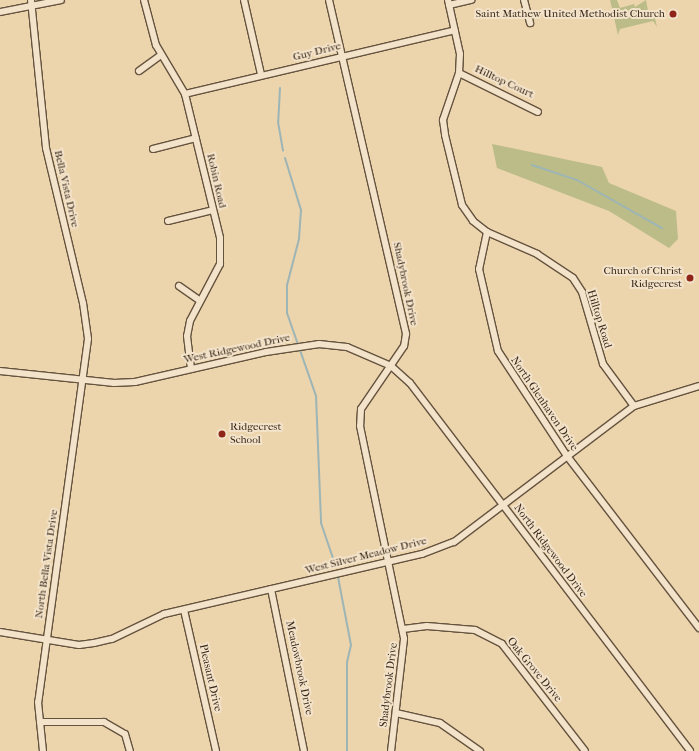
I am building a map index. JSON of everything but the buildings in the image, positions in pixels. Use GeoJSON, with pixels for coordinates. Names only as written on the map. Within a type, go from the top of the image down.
{"type":"FeatureCollection","features":[{"type":"Feature","properties":{"kind":"street"},"geometry":{"type":"LineString","coordinates":[[0,12],[32,2],[61,0]]}},
{"type":"Feature","properties":{"kind":"street","name":"Robin Road"},"geometry":{"type":"LineString","coordinates":[[144,0],[161,55],[185,94],[220,238],[220,264],[199,300],[187,336],[191,369]]}},
{"type":"Feature","properties":{"kind":"street"},"geometry":{"type":"LineString","coordinates":[[244,0],[261,74]]}},
{"type":"Feature","properties":{"kind":"street","name":"Shadybrook Drive"},"geometry":{"type":"LineString","coordinates":[[329,0],[404,321],[404,346],[361,409],[360,426],[403,629],[404,661],[391,751]]}},
{"type":"Feature","properties":{"kind":"street"},"geometry":{"type":"LineString","coordinates":[[471,0],[449,2],[460,54],[459,73],[447,104],[445,135],[462,205],[473,221],[487,232]]}},
{"type":"Feature","properties":{"kind":"street"},"geometry":{"type":"LineString","coordinates":[[524,0],[530,23]]}},
{"type":"Feature","properties":{"kind":"street","name":"Bella Vista Drive"},"geometry":{"type":"LineString","coordinates":[[32,2],[38,96],[46,148],[83,303],[88,339],[83,380]]}},
{"type":"Feature","properties":{"kind":"street","name":"Guy Drive"},"geometry":{"type":"LineString","coordinates":[[185,94],[261,74],[455,30]]}},
{"type":"Feature","properties":{"kind":"street"},"geometry":{"type":"LineString","coordinates":[[139,71],[161,55]]}},
{"type":"Feature","properties":{"kind":"street","name":"Hilltop Court"},"geometry":{"type":"LineString","coordinates":[[459,73],[538,112]]}},
{"type":"Feature","properties":{"kind":"street"},"geometry":{"type":"LineString","coordinates":[[153,149],[196,138]]}},
{"type":"Feature","properties":{"kind":"street"},"geometry":{"type":"LineString","coordinates":[[168,221],[213,210]]}},
{"type":"Feature","properties":{"kind":"street","name":"Hilltop Road"},"geometry":{"type":"LineString","coordinates":[[487,232],[537,254],[573,278],[582,292],[603,364],[634,406]]}},
{"type":"Feature","properties":{"kind":"street","name":"North Glenhaven Drive"},"geometry":{"type":"LineString","coordinates":[[487,232],[479,269],[498,351],[568,456],[699,628]]}},
{"type":"Feature","properties":{"kind":"street"},"geometry":{"type":"LineString","coordinates":[[179,286],[199,300]]}},
{"type":"Feature","properties":{"kind":"street","name":"West Ridgewood Drive"},"geometry":{"type":"LineString","coordinates":[[0,371],[83,380],[135,382],[302,346],[347,347],[391,366]]}},
{"type":"Feature","properties":{"kind":"street","name":"North Ridgewood Drive"},"geometry":{"type":"LineString","coordinates":[[391,366],[410,382],[690,751]]}},
{"type":"Feature","properties":{"kind":"street","name":"North Bella Vista Drive"},"geometry":{"type":"LineString","coordinates":[[43,751],[38,702],[83,380]]}},
{"type":"Feature","properties":{"kind":"street","name":"West Silver Meadow Drive"},"geometry":{"type":"LineString","coordinates":[[0,632],[94,644],[112,639],[147,620],[389,561],[454,542],[634,406],[699,386]]}},
{"type":"Feature","properties":{"kind":"street","name":"Meadowbrook Drive"},"geometry":{"type":"LineString","coordinates":[[271,589],[304,751]]}},
{"type":"Feature","properties":{"kind":"street","name":"Pleasant Drive"},"geometry":{"type":"LineString","coordinates":[[184,610],[216,751]]}},
{"type":"Feature","properties":{"kind":"street","name":"Oak Grove Drive"},"geometry":{"type":"LineString","coordinates":[[403,629],[427,626],[475,630],[502,644],[585,751]]}},
{"type":"Feature","properties":{"kind":"street"},"geometry":{"type":"LineString","coordinates":[[396,713],[440,723],[480,751]]}},
{"type":"Feature","properties":{"kind":"street"},"geometry":{"type":"LineString","coordinates":[[40,722],[104,722],[125,734],[130,751]]}},
{"type":"Feature","properties":{"kind":"green space"},"geometry":{"type":"Polygon","coordinates":[[[610,0],[617,0],[620,8],[634,4],[635,7],[646,0],[648,11],[653,10],[657,27],[653,21],[620,29],[618,35],[610,0]]]}},
{"type":"Feature","properties":{"kind":"green space"},"geometry":{"type":"Polygon","coordinates":[[[492,144],[602,167],[609,183],[676,211],[678,239],[669,248],[609,211],[497,168],[492,144]]]}},
{"type":"Feature","properties":{"kind":"waterway"},"geometry":{"type":"LineString","coordinates":[[280,88],[278,122],[283,151]]}},
{"type":"Feature","properties":{"kind":"waterway"},"geometry":{"type":"LineString","coordinates":[[285,158],[301,210],[299,239],[287,285],[287,313],[316,396],[321,523],[336,567]]}},
{"type":"Feature","properties":{"kind":"waterway"},"geometry":{"type":"LineString","coordinates":[[532,165],[577,180],[662,228]]}},
{"type":"Feature","properties":{"kind":"waterway"},"geometry":{"type":"LineString","coordinates":[[338,577],[351,645],[347,663],[347,751]]}},
{"type":"Feature","properties":{"kind":"place","name":"Saint Mathew United Methodist Church"},"geometry":{"type":"Point","coordinates":[673,14]}},
{"type":"Feature","properties":{"kind":"place","name":"Church of Christ Ridgecrest"},"geometry":{"type":"Point","coordinates":[690,278]}},
{"type":"Feature","properties":{"kind":"place","name":"Ridgecrest School"},"geometry":{"type":"Point","coordinates":[222,434]}}]}
